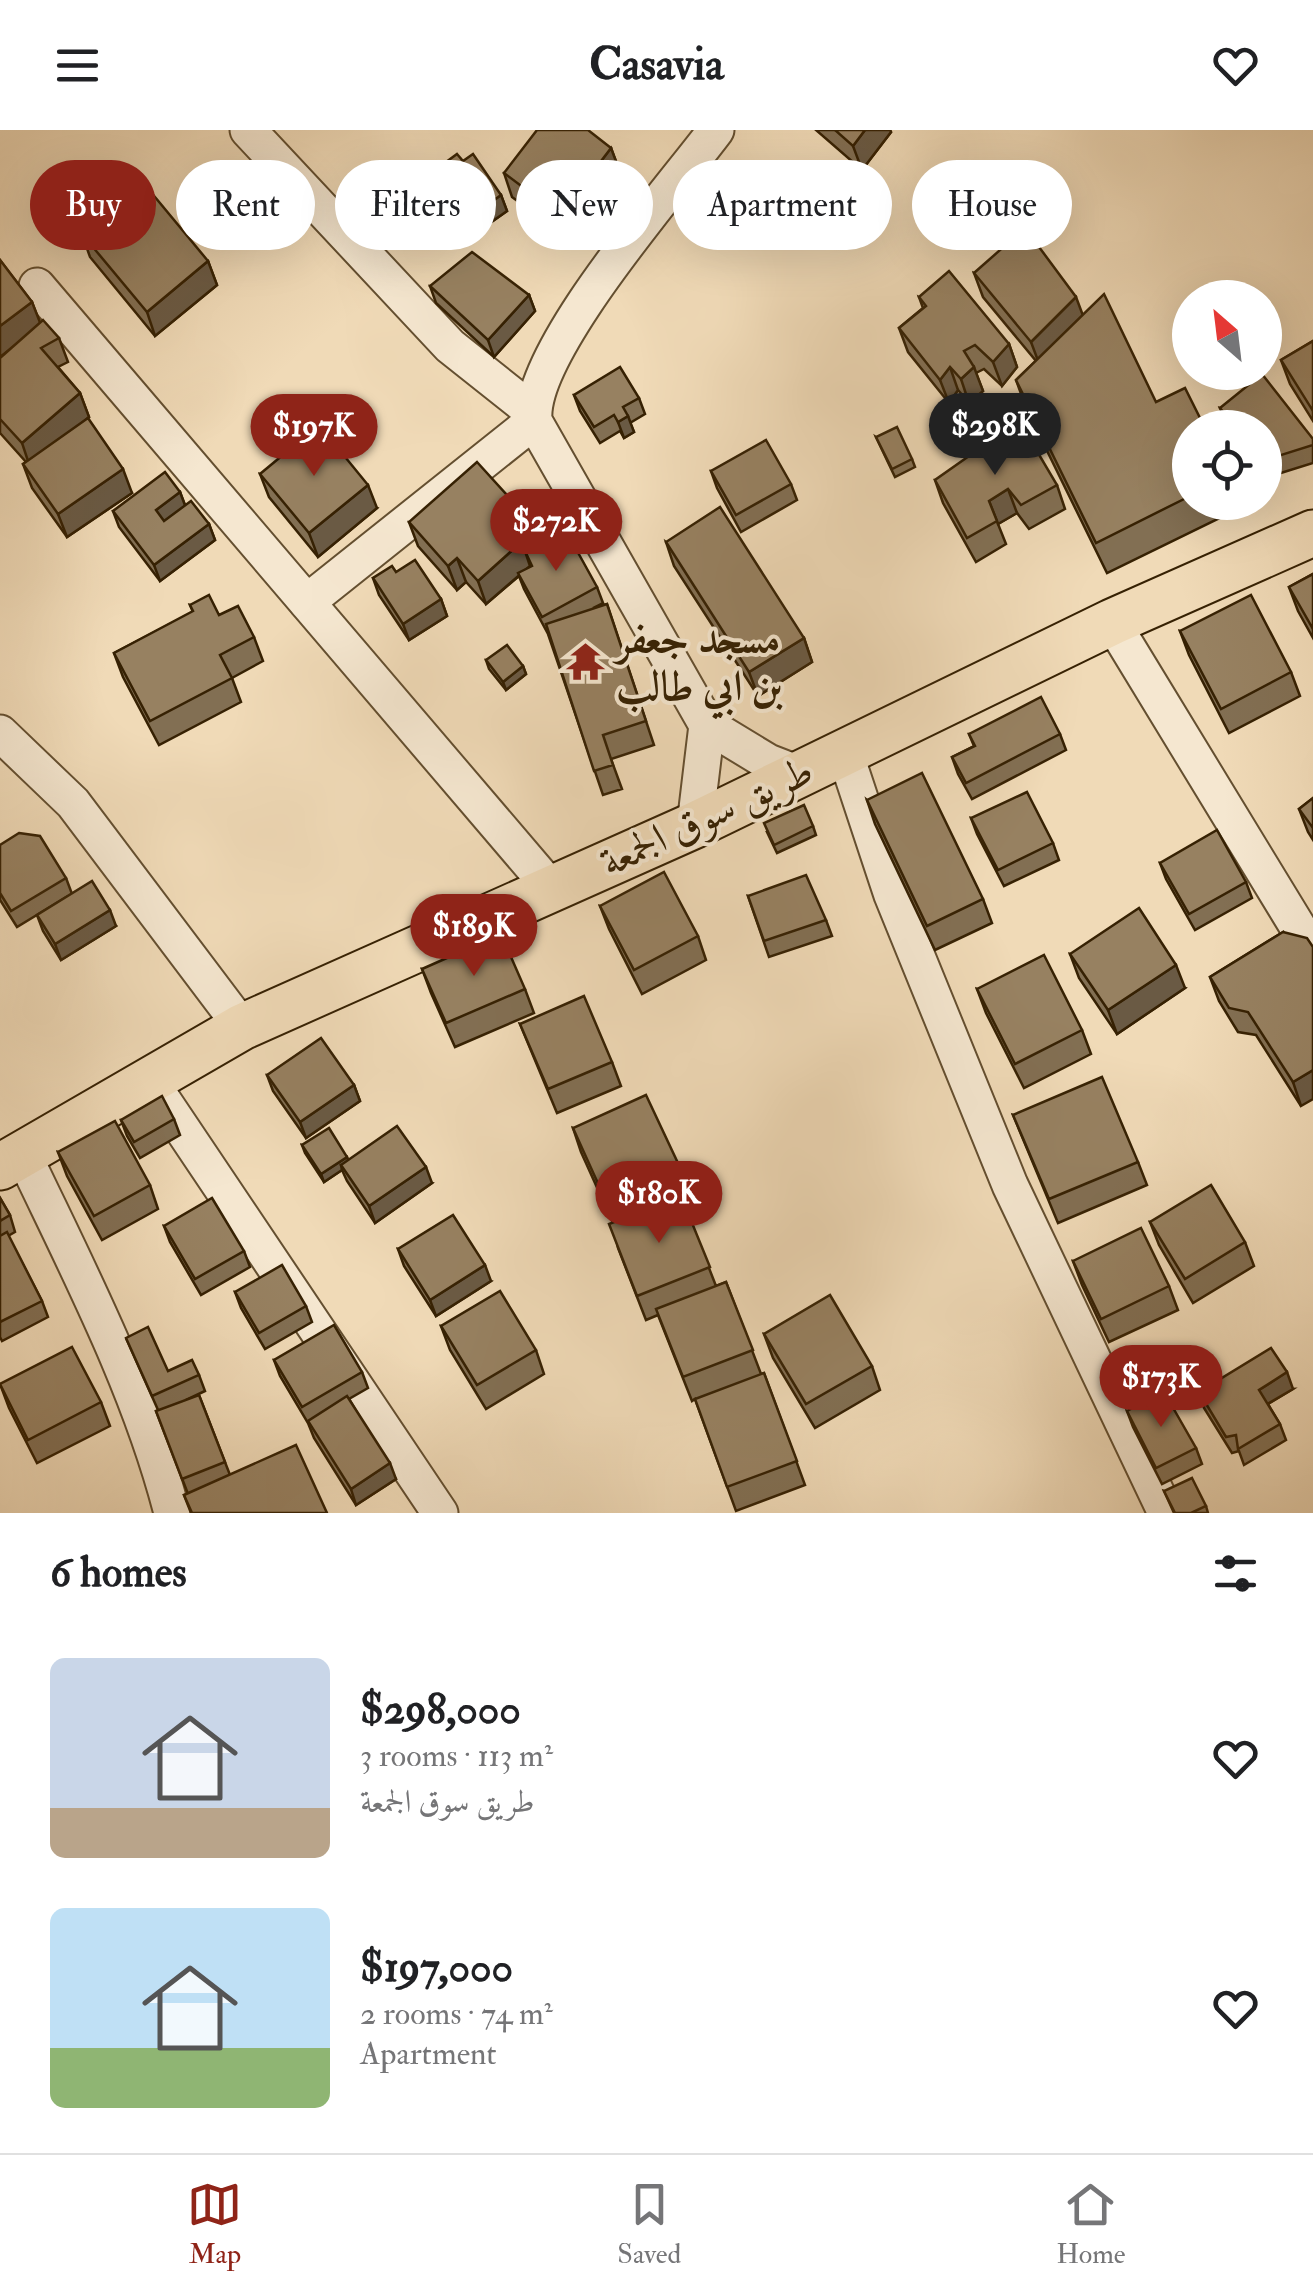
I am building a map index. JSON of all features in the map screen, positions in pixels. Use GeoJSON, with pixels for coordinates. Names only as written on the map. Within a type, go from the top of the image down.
{"type":"FeatureCollection","features":[{"type":"Feature","properties":{"kind":"main road","name":"طريق سوق الجمعة"},"geometry":{"type":"LineString","coordinates":[[12,1161],[242,1027],[695,824],[1112,622],[1313,533]]}},
{"type":"Feature","properties":{"kind":"street"},"geometry":{"type":"LineString","coordinates":[[248,130],[450,346],[534,416],[707,724],[768,762],[799,774]]}},
{"type":"Feature","properties":{"kind":"street"},"geometry":{"type":"LineString","coordinates":[[307,602],[534,416],[558,342],[716,130]]}},
{"type":"Feature","properties":{"kind":"street"},"geometry":{"type":"LineString","coordinates":[[37,286],[550,887]]}},
{"type":"Feature","properties":{"kind":"street"},"geometry":{"type":"LineString","coordinates":[[1112,622],[1313,952]]}},
{"type":"Feature","properties":{"kind":"street"},"geometry":{"type":"LineString","coordinates":[[695,824],[707,724]]}},
{"type":"Feature","properties":{"kind":"street"},"geometry":{"type":"LineString","coordinates":[[0,733],[73,803],[242,1027]]}},
{"type":"Feature","properties":{"kind":"street"},"geometry":{"type":"LineString","coordinates":[[844,750],[892,896],[1010,1185],[1166,1513]]}},
{"type":"Feature","properties":{"kind":"street"},"geometry":{"type":"LineString","coordinates":[[150,1081],[440,1513]]}},
{"type":"Feature","properties":{"kind":"street"},"geometry":{"type":"LineString","coordinates":[[12,1161],[99,1314],[158,1457],[172,1513]]}},
{"type":"Feature","properties":{"kind":"building"},"geometry":{"type":"Polygon","coordinates":[[[537,130],[588,130],[611,148],[602,160],[516,160],[516,182],[504,173],[537,130]]]}},
{"type":"Feature","properties":{"kind":"building"},"geometry":{"type":"Polygon","coordinates":[[[835,130],[865,130],[853,146],[835,130]]]}},
{"type":"Feature","properties":{"kind":"building"},"geometry":{"type":"Polygon","coordinates":[[[156,198],[176,222],[176,250],[199,250],[208,261],[147,312],[95,250],[156,250],[156,198]]]}},
{"type":"Feature","properties":{"kind":"building"},"geometry":{"type":"Polygon","coordinates":[[[1000,250],[1041,250],[1076,297],[1031,342],[974,273],[1000,250]]]}},
{"type":"Feature","properties":{"kind":"building"},"geometry":{"type":"Polygon","coordinates":[[[472,252],[529,295],[488,340],[430,286],[472,252]]]}},
{"type":"Feature","properties":{"kind":"building"},"geometry":{"type":"Polygon","coordinates":[[[0,260],[32,302],[0,326],[0,260]]]}},
{"type":"Feature","properties":{"kind":"building"},"geometry":{"type":"Polygon","coordinates":[[[949,271],[1009,344],[993,362],[975,345],[964,351],[974,367],[961,379],[950,367],[940,380],[899,328],[926,306],[919,297],[949,271]]]}},
{"type":"Feature","properties":{"kind":"building"},"geometry":{"type":"Polygon","coordinates":[[[1104,294],[1156,402],[1186,390],[1196,410],[1172,410],[1172,505],[1096,543],[1016,380],[1104,294]]]}},
{"type":"Feature","properties":{"kind":"building"},"geometry":{"type":"Polygon","coordinates":[[[43,320],[59,338],[41,348],[80,393],[22,443],[0,419],[0,358],[43,320]]]}},
{"type":"Feature","properties":{"kind":"building"},"geometry":{"type":"Polygon","coordinates":[[[1313,341],[1313,411],[1282,362],[1313,341]]]}},
{"type":"Feature","properties":{"kind":"building"},"geometry":{"type":"Polygon","coordinates":[[[620,367],[639,398],[623,407],[628,416],[618,422],[614,415],[594,427],[574,395],[620,367]]]}},
{"type":"Feature","properties":{"kind":"building"},"geometry":{"type":"Polygon","coordinates":[[[1242,390],[1275,390],[1313,439],[1313,445],[1282,455],[1282,410],[1220,408],[1242,390]]]}},
{"type":"Feature","properties":{"kind":"building"},"geometry":{"type":"Polygon","coordinates":[[[1015,414],[1057,485],[1021,505],[1008,489],[989,501],[997,521],[967,538],[935,480],[1006,430],[1015,414]]]}},
{"type":"Feature","properties":{"kind":"building"},"geometry":{"type":"Polygon","coordinates":[[[88,418],[123,469],[58,514],[23,464],[88,418]]]}},
{"type":"Feature","properties":{"kind":"building"},"geometry":{"type":"Polygon","coordinates":[[[319,425],[368,485],[309,533],[260,474],[319,425]]]}},
{"type":"Feature","properties":{"kind":"building"},"geometry":{"type":"Polygon","coordinates":[[[897,427],[912,459],[892,469],[876,437],[897,427]]]}},
{"type":"Feature","properties":{"kind":"building"},"geometry":{"type":"Polygon","coordinates":[[[766,440],[791,484],[736,515],[711,471],[766,440]]]}},
{"type":"Feature","properties":{"kind":"building"},"geometry":{"type":"Polygon","coordinates":[[[477,462],[537,528],[478,581],[457,558],[448,566],[409,522],[477,462]]]}},
{"type":"Feature","properties":{"kind":"building"},"geometry":{"type":"Polygon","coordinates":[[[165,472],[180,492],[156,510],[164,521],[191,501],[209,524],[154,565],[113,511],[165,472]]]}},
{"type":"Feature","properties":{"kind":"building"},"geometry":{"type":"Polygon","coordinates":[[[720,507],[804,638],[749,672],[666,542],[720,507]]]}},
{"type":"Feature","properties":{"kind":"building"},"geometry":{"type":"Polygon","coordinates":[[[565,529],[597,587],[542,617],[518,573],[532,566],[525,551],[565,529]]]}},
{"type":"Feature","properties":{"kind":"building"},"geometry":{"type":"Polygon","coordinates":[[[415,560],[441,599],[403,624],[373,578],[392,566],[396,572],[415,560]]]}},
{"type":"Feature","properties":{"kind":"building"},"geometry":{"type":"Polygon","coordinates":[[[1313,574],[1313,629],[1289,587],[1313,574]]]}},
{"type":"Feature","properties":{"kind":"building"},"geometry":{"type":"Polygon","coordinates":[[[209,595],[219,615],[238,606],[254,637],[220,655],[232,678],[150,721],[114,653],[193,611],[190,605],[209,595]]]}},
{"type":"Feature","properties":{"kind":"building"},"geometry":{"type":"Polygon","coordinates":[[[1251,595],[1291,672],[1221,709],[1180,631],[1251,595]]]}},
{"type":"Feature","properties":{"kind":"building"},"geometry":{"type":"Polygon","coordinates":[[[607,604],[646,721],[603,735],[613,765],[594,771],[546,624],[607,604]]]}},
{"type":"Feature","properties":{"kind":"building"},"geometry":{"type":"Polygon","coordinates":[[[507,645],[523,666],[503,682],[486,660],[507,645]]]}},
{"type":"Feature","properties":{"kind":"building"},"geometry":{"type":"Polygon","coordinates":[[[1041,697],[1060,734],[966,783],[952,757],[975,746],[969,734],[1041,697]]]}},
{"type":"Feature","properties":{"kind":"building"},"geometry":{"type":"Polygon","coordinates":[[[922,773],[983,899],[927,926],[867,800],[922,773]]]}},
{"type":"Feature","properties":{"kind":"building"},"geometry":{"type":"Polygon","coordinates":[[[1027,792],[1053,843],[998,870],[971,818],[1027,792]]]}},
{"type":"Feature","properties":{"kind":"building"},"geometry":{"type":"Polygon","coordinates":[[[1313,798],[1313,828],[1299,809],[1313,798]]]}},
{"type":"Feature","properties":{"kind":"building"},"geometry":{"type":"Polygon","coordinates":[[[804,805],[813,826],[774,845],[764,823],[804,805]]]}},
{"type":"Feature","properties":{"kind":"building"},"geometry":{"type":"Polygon","coordinates":[[[1217,830],[1246,882],[1189,914],[1160,863],[1217,830]]]}},
{"type":"Feature","properties":{"kind":"building"},"geometry":{"type":"Polygon","coordinates":[[[19,833],[40,836],[66,878],[11,911],[0,893],[0,845],[19,833]]]}},
{"type":"Feature","properties":{"kind":"building"},"geometry":{"type":"Polygon","coordinates":[[[664,872],[698,936],[634,970],[600,906],[664,872]]]}},
{"type":"Feature","properties":{"kind":"building"},"geometry":{"type":"Polygon","coordinates":[[[806,875],[826,920],[764,941],[748,896],[806,875]]]}},
{"type":"Feature","properties":{"kind":"building"},"geometry":{"type":"Polygon","coordinates":[[[92,881],[110,910],[55,944],[37,915],[92,881]]]}},
{"type":"Feature","properties":{"kind":"building"},"geometry":{"type":"Polygon","coordinates":[[[1139,908],[1176,965],[1108,1010],[1070,954],[1139,908]]]}},
{"type":"Feature","properties":{"kind":"building"},"geometry":{"type":"Polygon","coordinates":[[[1283,932],[1307,938],[1313,947],[1313,1070],[1293,1082],[1248,1012],[1229,1008],[1210,977],[1283,932]]]}},
{"type":"Feature","properties":{"kind":"building"},"geometry":{"type":"Polygon","coordinates":[[[501,934],[525,989],[446,1023],[422,969],[501,934]]]}},
{"type":"Feature","properties":{"kind":"building"},"geometry":{"type":"Polygon","coordinates":[[[1044,955],[1082,1030],[1015,1064],[977,989],[1044,955]]]}},
{"type":"Feature","properties":{"kind":"building"},"geometry":{"type":"Polygon","coordinates":[[[584,996],[612,1062],[548,1089],[520,1024],[584,996]]]}},
{"type":"Feature","properties":{"kind":"building"},"geometry":{"type":"Polygon","coordinates":[[[321,1038],[354,1085],[300,1122],[267,1075],[321,1038]]]}},
{"type":"Feature","properties":{"kind":"building"},"geometry":{"type":"Polygon","coordinates":[[[1102,1077],[1138,1162],[1049,1199],[1013,1115],[1102,1077]]]}},
{"type":"Feature","properties":{"kind":"building"},"geometry":{"type":"Polygon","coordinates":[[[646,1095],[684,1176],[610,1210],[573,1128],[646,1095]]]}},
{"type":"Feature","properties":{"kind":"building"},"geometry":{"type":"Polygon","coordinates":[[[162,1096],[174,1119],[134,1142],[121,1120],[162,1096]]]}},
{"type":"Feature","properties":{"kind":"building"},"geometry":{"type":"Polygon","coordinates":[[[115,1121],[150,1185],[94,1216],[58,1152],[115,1121]]]}},
{"type":"Feature","properties":{"kind":"building"},"geometry":{"type":"Polygon","coordinates":[[[397,1126],[426,1167],[369,1206],[341,1165],[397,1126]]]}},
{"type":"Feature","properties":{"kind":"building"},"geometry":{"type":"Polygon","coordinates":[[[329,1128],[347,1157],[321,1174],[302,1145],[329,1128]]]}},
{"type":"Feature","properties":{"kind":"building"},"geometry":{"type":"Polygon","coordinates":[[[1211,1185],[1245,1242],[1185,1279],[1150,1222],[1211,1185]]]}},
{"type":"Feature","properties":{"kind":"building"},"geometry":{"type":"Polygon","coordinates":[[[681,1196],[710,1267],[637,1296],[609,1224],[681,1196]]]}},
{"type":"Feature","properties":{"kind":"building"},"geometry":{"type":"Polygon","coordinates":[[[0,1198],[10,1215],[0,1221],[0,1198]]]}},
{"type":"Feature","properties":{"kind":"building"},"geometry":{"type":"Polygon","coordinates":[[[212,1198],[244,1251],[195,1279],[164,1226],[212,1198]]]}},
{"type":"Feature","properties":{"kind":"building"},"geometry":{"type":"Polygon","coordinates":[[[453,1215],[485,1265],[430,1300],[398,1249],[453,1215]]]}},
{"type":"Feature","properties":{"kind":"building"},"geometry":{"type":"Polygon","coordinates":[[[1141,1228],[1169,1286],[1101,1319],[1073,1261],[1141,1228]]]}},
{"type":"Feature","properties":{"kind":"building"},"geometry":{"type":"Polygon","coordinates":[[[7,1232],[42,1301],[0,1322],[0,1236],[7,1232]]]}},
{"type":"Feature","properties":{"kind":"building"},"geometry":{"type":"Polygon","coordinates":[[[282,1265],[306,1306],[259,1333],[235,1292],[282,1265]]]}},
{"type":"Feature","properties":{"kind":"building"},"geometry":{"type":"Polygon","coordinates":[[[726,1282],[753,1350],[683,1377],[656,1309],[726,1282]]]}},
{"type":"Feature","properties":{"kind":"building"},"geometry":{"type":"Polygon","coordinates":[[[500,1291],[536,1350],[477,1385],[441,1326],[500,1291]]]}},
{"type":"Feature","properties":{"kind":"building"},"geometry":{"type":"Polygon","coordinates":[[[830,1295],[872,1366],[806,1404],[764,1334],[830,1295]]]}},
{"type":"Feature","properties":{"kind":"building"},"geometry":{"type":"Polygon","coordinates":[[[334,1325],[362,1372],[302,1407],[274,1360],[334,1325]]]}},
{"type":"Feature","properties":{"kind":"building"},"geometry":{"type":"Polygon","coordinates":[[[148,1327],[168,1371],[192,1360],[199,1375],[152,1396],[126,1338],[148,1327]]]}},
{"type":"Feature","properties":{"kind":"building"},"geometry":{"type":"Polygon","coordinates":[[[72,1347],[101,1402],[28,1440],[0,1384],[72,1347]]]}},
{"type":"Feature","properties":{"kind":"building"},"geometry":{"type":"Polygon","coordinates":[[[1271,1348],[1287,1372],[1259,1390],[1280,1424],[1238,1449],[1236,1435],[1226,1437],[1199,1392],[1271,1348]]]}},
{"type":"Feature","properties":{"kind":"building"},"geometry":{"type":"Polygon","coordinates":[[[764,1373],[797,1461],[727,1487],[695,1399],[764,1373]]]}},
{"type":"Feature","properties":{"kind":"building"},"geometry":{"type":"Polygon","coordinates":[[[1164,1392],[1196,1448],[1156,1468],[1127,1411],[1164,1392]]]}},
{"type":"Feature","properties":{"kind":"building"},"geometry":{"type":"Polygon","coordinates":[[[199,1395],[225,1462],[182,1479],[156,1411],[199,1395]]]}},
{"type":"Feature","properties":{"kind":"building"},"geometry":{"type":"Polygon","coordinates":[[[347,1396],[390,1463],[351,1489],[308,1421],[347,1396]]]}},
{"type":"Feature","properties":{"kind":"building"},"geometry":{"type":"Polygon","coordinates":[[[296,1445],[327,1513],[192,1513],[184,1495],[296,1445]]]}},
{"type":"Feature","properties":{"kind":"building"},"geometry":{"type":"Polygon","coordinates":[[[1192,1478],[1206,1506],[1191,1513],[1175,1513],[1164,1491],[1192,1478]]]}},
{"type":"Feature","properties":{"kind":"place","name":"مسجد جعفر بن ابي طالب"},"geometry":{"type":"Point","coordinates":[586,661]}}]}
